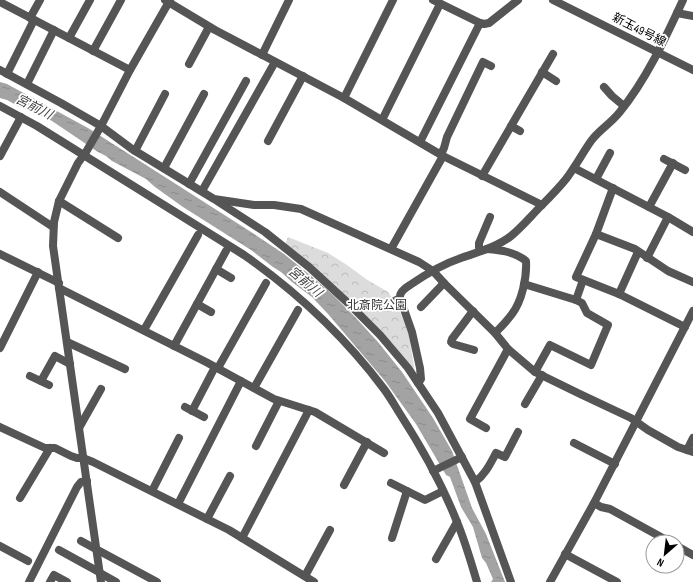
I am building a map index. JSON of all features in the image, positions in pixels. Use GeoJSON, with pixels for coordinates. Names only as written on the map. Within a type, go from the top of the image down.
{"type":"FeatureCollection","features":[{"type":"Feature","properties":{"kind":"street"},"geometry":{"type":"LineString","coordinates":[[40,0],[32,19],[4,72],[100,128],[135,151],[214,198],[265,232],[309,267],[380,335],[408,368],[438,413],[460,458],[475,482],[511,582]]}},
{"type":"Feature","properties":{"kind":"street"},"geometry":{"type":"LineString","coordinates":[[69,38],[90,0]]}},
{"type":"Feature","properties":{"kind":"street"},"geometry":{"type":"LineString","coordinates":[[93,51],[121,0]]}},
{"type":"Feature","properties":{"kind":"street"},"geometry":{"type":"LineString","coordinates":[[262,55],[289,0]]}},
{"type":"Feature","properties":{"kind":"street"},"geometry":{"type":"LineString","coordinates":[[344,98],[393,0]]}},
{"type":"Feature","properties":{"kind":"street"},"geometry":{"type":"LineString","coordinates":[[382,120],[436,2],[484,24],[489,23],[518,0]]}},
{"type":"Feature","properties":{"kind":"street","name":"新玉49号線"},"geometry":{"type":"LineString","coordinates":[[553,0],[570,4],[693,70]]}},
{"type":"Feature","properties":{"kind":"street"},"geometry":{"type":"LineString","coordinates":[[418,383],[421,379],[420,368],[412,332],[399,296],[404,289],[421,277],[460,258],[483,250],[514,234],[556,191],[574,168],[594,138],[619,113],[636,89],[657,52],[683,0]]}},
{"type":"Feature","properties":{"kind":"street"},"geometry":{"type":"LineString","coordinates":[[101,582],[53,246],[53,227],[59,201],[78,163],[100,128],[167,1],[209,27],[344,98],[442,155],[542,205]]}},
{"type":"Feature","properties":{"kind":"street"},"geometry":{"type":"LineString","coordinates":[[0,2],[130,70]]}},
{"type":"Feature","properties":{"kind":"street"},"geometry":{"type":"LineString","coordinates":[[677,13],[693,16]]}},
{"type":"Feature","properties":{"kind":"street"},"geometry":{"type":"LineString","coordinates":[[420,142],[480,23]]}},
{"type":"Feature","properties":{"kind":"street"},"geometry":{"type":"LineString","coordinates":[[189,64],[209,27]]}},
{"type":"Feature","properties":{"kind":"street"},"geometry":{"type":"LineString","coordinates":[[26,84],[54,30]]}},
{"type":"Feature","properties":{"kind":"street"},"geometry":{"type":"LineString","coordinates":[[482,176],[553,54]]}},
{"type":"Feature","properties":{"kind":"street"},"geometry":{"type":"LineString","coordinates":[[202,191],[275,62]]}},
{"type":"Feature","properties":{"kind":"street"},"geometry":{"type":"LineString","coordinates":[[391,249],[442,155],[447,137],[483,62],[491,66]]}},
{"type":"Feature","properties":{"kind":"street"},"geometry":{"type":"LineString","coordinates":[[542,72],[556,81]]}},
{"type":"Feature","properties":{"kind":"street"},"geometry":{"type":"LineString","coordinates":[[268,141],[303,76]]}},
{"type":"Feature","properties":{"kind":"street"},"geometry":{"type":"LineString","coordinates":[[189,184],[246,81]]}},
{"type":"Feature","properties":{"kind":"street"},"geometry":{"type":"LineString","coordinates":[[604,87],[624,106]]}},
{"type":"Feature","properties":{"kind":"street"},"geometry":{"type":"LineString","coordinates":[[135,151],[165,94]]}},
{"type":"Feature","properties":{"kind":"street"},"geometry":{"type":"LineString","coordinates":[[164,168],[204,94]]}},
{"type":"Feature","properties":{"kind":"street"},"geometry":{"type":"LineString","coordinates":[[0,106],[85,153],[114,174],[244,255],[288,287],[309,306],[359,358],[385,389],[420,446],[435,471],[457,522],[477,582]]}},
{"type":"Feature","properties":{"kind":"street"},"geometry":{"type":"LineString","coordinates":[[0,156],[21,117]]}},
{"type":"Feature","properties":{"kind":"street"},"geometry":{"type":"LineString","coordinates":[[511,126],[520,131]]}},
{"type":"Feature","properties":{"kind":"street"},"geometry":{"type":"LineString","coordinates":[[596,179],[610,153]]}},
{"type":"Feature","properties":{"kind":"street"},"geometry":{"type":"LineString","coordinates":[[664,159],[685,170]]}},
{"type":"Feature","properties":{"kind":"street"},"geometry":{"type":"LineString","coordinates":[[649,207],[673,163]]}},
{"type":"Feature","properties":{"kind":"street"},"geometry":{"type":"LineString","coordinates":[[574,168],[668,217],[693,232]]}},
{"type":"Feature","properties":{"kind":"street"},"geometry":{"type":"LineString","coordinates":[[110,181],[114,174]]}},
{"type":"Feature","properties":{"kind":"street"},"geometry":{"type":"LineString","coordinates":[[122,190],[127,182]]}},
{"type":"Feature","properties":{"kind":"street"},"geometry":{"type":"LineString","coordinates":[[613,188],[596,234],[576,277],[619,294],[685,328]]}},
{"type":"Feature","properties":{"kind":"street"},"geometry":{"type":"LineString","coordinates":[[0,192],[53,227]]}},
{"type":"Feature","properties":{"kind":"street"},"geometry":{"type":"LineString","coordinates":[[214,198],[254,205],[274,205],[300,209],[419,262],[433,271],[474,311],[495,333],[508,350],[538,373],[631,418],[648,430],[678,447],[690,451],[693,438]]}},
{"type":"Feature","properties":{"kind":"street"},"geometry":{"type":"LineString","coordinates":[[59,201],[118,238]]}},
{"type":"Feature","properties":{"kind":"street"},"geometry":{"type":"LineString","coordinates":[[483,250],[479,243],[490,217]]}},
{"type":"Feature","properties":{"kind":"street"},"geometry":{"type":"LineString","coordinates":[[647,258],[668,217]]}},
{"type":"Feature","properties":{"kind":"street"},"geometry":{"type":"LineString","coordinates":[[596,234],[635,249],[668,271],[693,282]]}},
{"type":"Feature","properties":{"kind":"street"},"geometry":{"type":"LineString","coordinates":[[144,330],[198,235]]}},
{"type":"Feature","properties":{"kind":"street"},"geometry":{"type":"LineString","coordinates":[[192,245],[200,249]]}},
{"type":"Feature","properties":{"kind":"street"},"geometry":{"type":"LineString","coordinates":[[483,250],[503,250],[521,256],[526,261],[524,284],[518,304],[513,313],[495,333]]}},
{"type":"Feature","properties":{"kind":"street"},"geometry":{"type":"LineString","coordinates":[[174,346],[226,252]]}},
{"type":"Feature","properties":{"kind":"street"},"geometry":{"type":"LineString","coordinates":[[619,294],[638,252]]}},
{"type":"Feature","properties":{"kind":"street"},"geometry":{"type":"LineString","coordinates":[[0,254],[38,272],[59,285],[279,401],[309,410],[328,419],[384,453]]}},
{"type":"Feature","properties":{"kind":"street"},"geometry":{"type":"LineString","coordinates":[[216,269],[231,278]]}},
{"type":"Feature","properties":{"kind":"street"},"geometry":{"type":"LineString","coordinates":[[0,347],[38,272]]}},
{"type":"Feature","properties":{"kind":"street"},"geometry":{"type":"LineString","coordinates":[[576,300],[583,280]]}},
{"type":"Feature","properties":{"kind":"street"},"geometry":{"type":"LineString","coordinates":[[204,417],[189,409],[240,330],[258,289],[266,283]]}},
{"type":"Feature","properties":{"kind":"street"},"geometry":{"type":"LineString","coordinates":[[422,307],[444,283]]}},
{"type":"Feature","properties":{"kind":"street"},"geometry":{"type":"LineString","coordinates":[[524,284],[576,300],[582,303],[587,313],[608,325],[591,365],[550,345],[525,404]]}},
{"type":"Feature","properties":{"kind":"street"},"geometry":{"type":"LineString","coordinates":[[283,295],[288,287]]}},
{"type":"Feature","properties":{"kind":"street"},"geometry":{"type":"LineString","coordinates":[[165,292],[174,297]]}},
{"type":"Feature","properties":{"kind":"street"},"geometry":{"type":"LineString","coordinates":[[387,305],[400,298]]}},
{"type":"Feature","properties":{"kind":"street"},"geometry":{"type":"LineString","coordinates":[[197,304],[211,312]]}},
{"type":"Feature","properties":{"kind":"street"},"geometry":{"type":"LineString","coordinates":[[254,388],[298,310]]}},
{"type":"Feature","properties":{"kind":"street"},"geometry":{"type":"LineString","coordinates":[[474,311],[450,342],[474,350]]}},
{"type":"Feature","properties":{"kind":"street"},"geometry":{"type":"LineString","coordinates":[[550,582],[615,464],[693,311]]}},
{"type":"Feature","properties":{"kind":"street"},"geometry":{"type":"LineString","coordinates":[[231,325],[240,330]]}},
{"type":"Feature","properties":{"kind":"street"},"geometry":{"type":"LineString","coordinates":[[67,342],[125,369]]}},
{"type":"Feature","properties":{"kind":"street"},"geometry":{"type":"LineString","coordinates":[[486,428],[470,419],[508,350]]}},
{"type":"Feature","properties":{"kind":"street"},"geometry":{"type":"LineString","coordinates":[[41,381],[55,356],[70,364]]}},
{"type":"Feature","properties":{"kind":"street"},"geometry":{"type":"LineString","coordinates":[[30,376],[49,385]]}},
{"type":"Feature","properties":{"kind":"street"},"geometry":{"type":"LineString","coordinates":[[178,504],[241,381]]}},
{"type":"Feature","properties":{"kind":"street"},"geometry":{"type":"LineString","coordinates":[[79,428],[101,395]]}},
{"type":"Feature","properties":{"kind":"street"},"geometry":{"type":"LineString","coordinates":[[256,446],[279,401]]}},
{"type":"Feature","properties":{"kind":"street"},"geometry":{"type":"LineString","coordinates":[[242,538],[309,410]]}},
{"type":"Feature","properties":{"kind":"street"},"geometry":{"type":"LineString","coordinates":[[0,427],[40,446],[55,448],[77,458],[83,458],[152,491],[242,538],[314,582]]}},
{"type":"Feature","properties":{"kind":"street"},"geometry":{"type":"LineString","coordinates":[[475,482],[486,471],[496,453],[504,457],[518,432]]}},
{"type":"Feature","properties":{"kind":"street"},"geometry":{"type":"LineString","coordinates":[[152,491],[179,438]]}},
{"type":"Feature","properties":{"kind":"street"},"geometry":{"type":"LineString","coordinates":[[344,485],[367,442]]}},
{"type":"Feature","properties":{"kind":"street"},"geometry":{"type":"LineString","coordinates":[[574,443],[615,464]]}},
{"type":"Feature","properties":{"kind":"street"},"geometry":{"type":"LineString","coordinates":[[20,498],[50,448]]}},
{"type":"Feature","properties":{"kind":"street"},"geometry":{"type":"LineString","coordinates":[[435,471],[460,458]]}},
{"type":"Feature","properties":{"kind":"street"},"geometry":{"type":"LineString","coordinates":[[207,519],[230,476]]}},
{"type":"Feature","properties":{"kind":"street"},"geometry":{"type":"LineString","coordinates":[[29,582],[78,486],[81,482],[87,481]]}},
{"type":"Feature","properties":{"kind":"street"},"geometry":{"type":"LineString","coordinates":[[391,483],[425,500],[443,491]]}},
{"type":"Feature","properties":{"kind":"street"},"geometry":{"type":"LineString","coordinates":[[392,538],[407,491]]}},
{"type":"Feature","properties":{"kind":"street"},"geometry":{"type":"LineString","coordinates":[[594,503],[601,507],[610,509],[655,534]]}},
{"type":"Feature","properties":{"kind":"street"},"geometry":{"type":"LineString","coordinates":[[436,559],[457,522]]}},
{"type":"Feature","properties":{"kind":"street"},"geometry":{"type":"LineString","coordinates":[[396,525],[405,528]]}},
{"type":"Feature","properties":{"kind":"street"},"geometry":{"type":"LineString","coordinates":[[305,576],[330,530]]}},
{"type":"Feature","properties":{"kind":"street"},"geometry":{"type":"LineString","coordinates":[[81,541],[157,582]]}},
{"type":"Feature","properties":{"kind":"street"},"geometry":{"type":"LineString","coordinates":[[0,546],[25,559],[18,566]]}},
{"type":"Feature","properties":{"kind":"street"},"geometry":{"type":"LineString","coordinates":[[59,550],[116,582]]}},
{"type":"Feature","properties":{"kind":"street"},"geometry":{"type":"LineString","coordinates":[[566,554],[617,582]]}},
{"type":"Feature","properties":{"kind":"street"},"geometry":{"type":"LineString","coordinates":[[50,582],[54,575],[67,582]]}},
{"type":"Feature","properties":{"kind":"green space","name":"北斎院公園"},"geometry":{"type":"Polygon","coordinates":[[[288,237],[328,253],[388,292],[397,305],[408,331],[415,372],[285,245],[288,237]]]}},
{"type":"Feature","properties":{"kind":"water","name":"宮前川"},"geometry":{"type":"Polygon","coordinates":[[[0,82],[7,84],[88,128],[248,230],[284,254],[332,294],[378,342],[402,372],[433,418],[452,451],[472,508],[486,534],[505,582],[491,582],[493,579],[486,563],[482,558],[473,527],[461,507],[450,477],[446,475],[416,424],[385,381],[312,297],[251,250],[183,207],[146,179],[112,161],[52,121],[0,98],[0,82]]]}}]}
